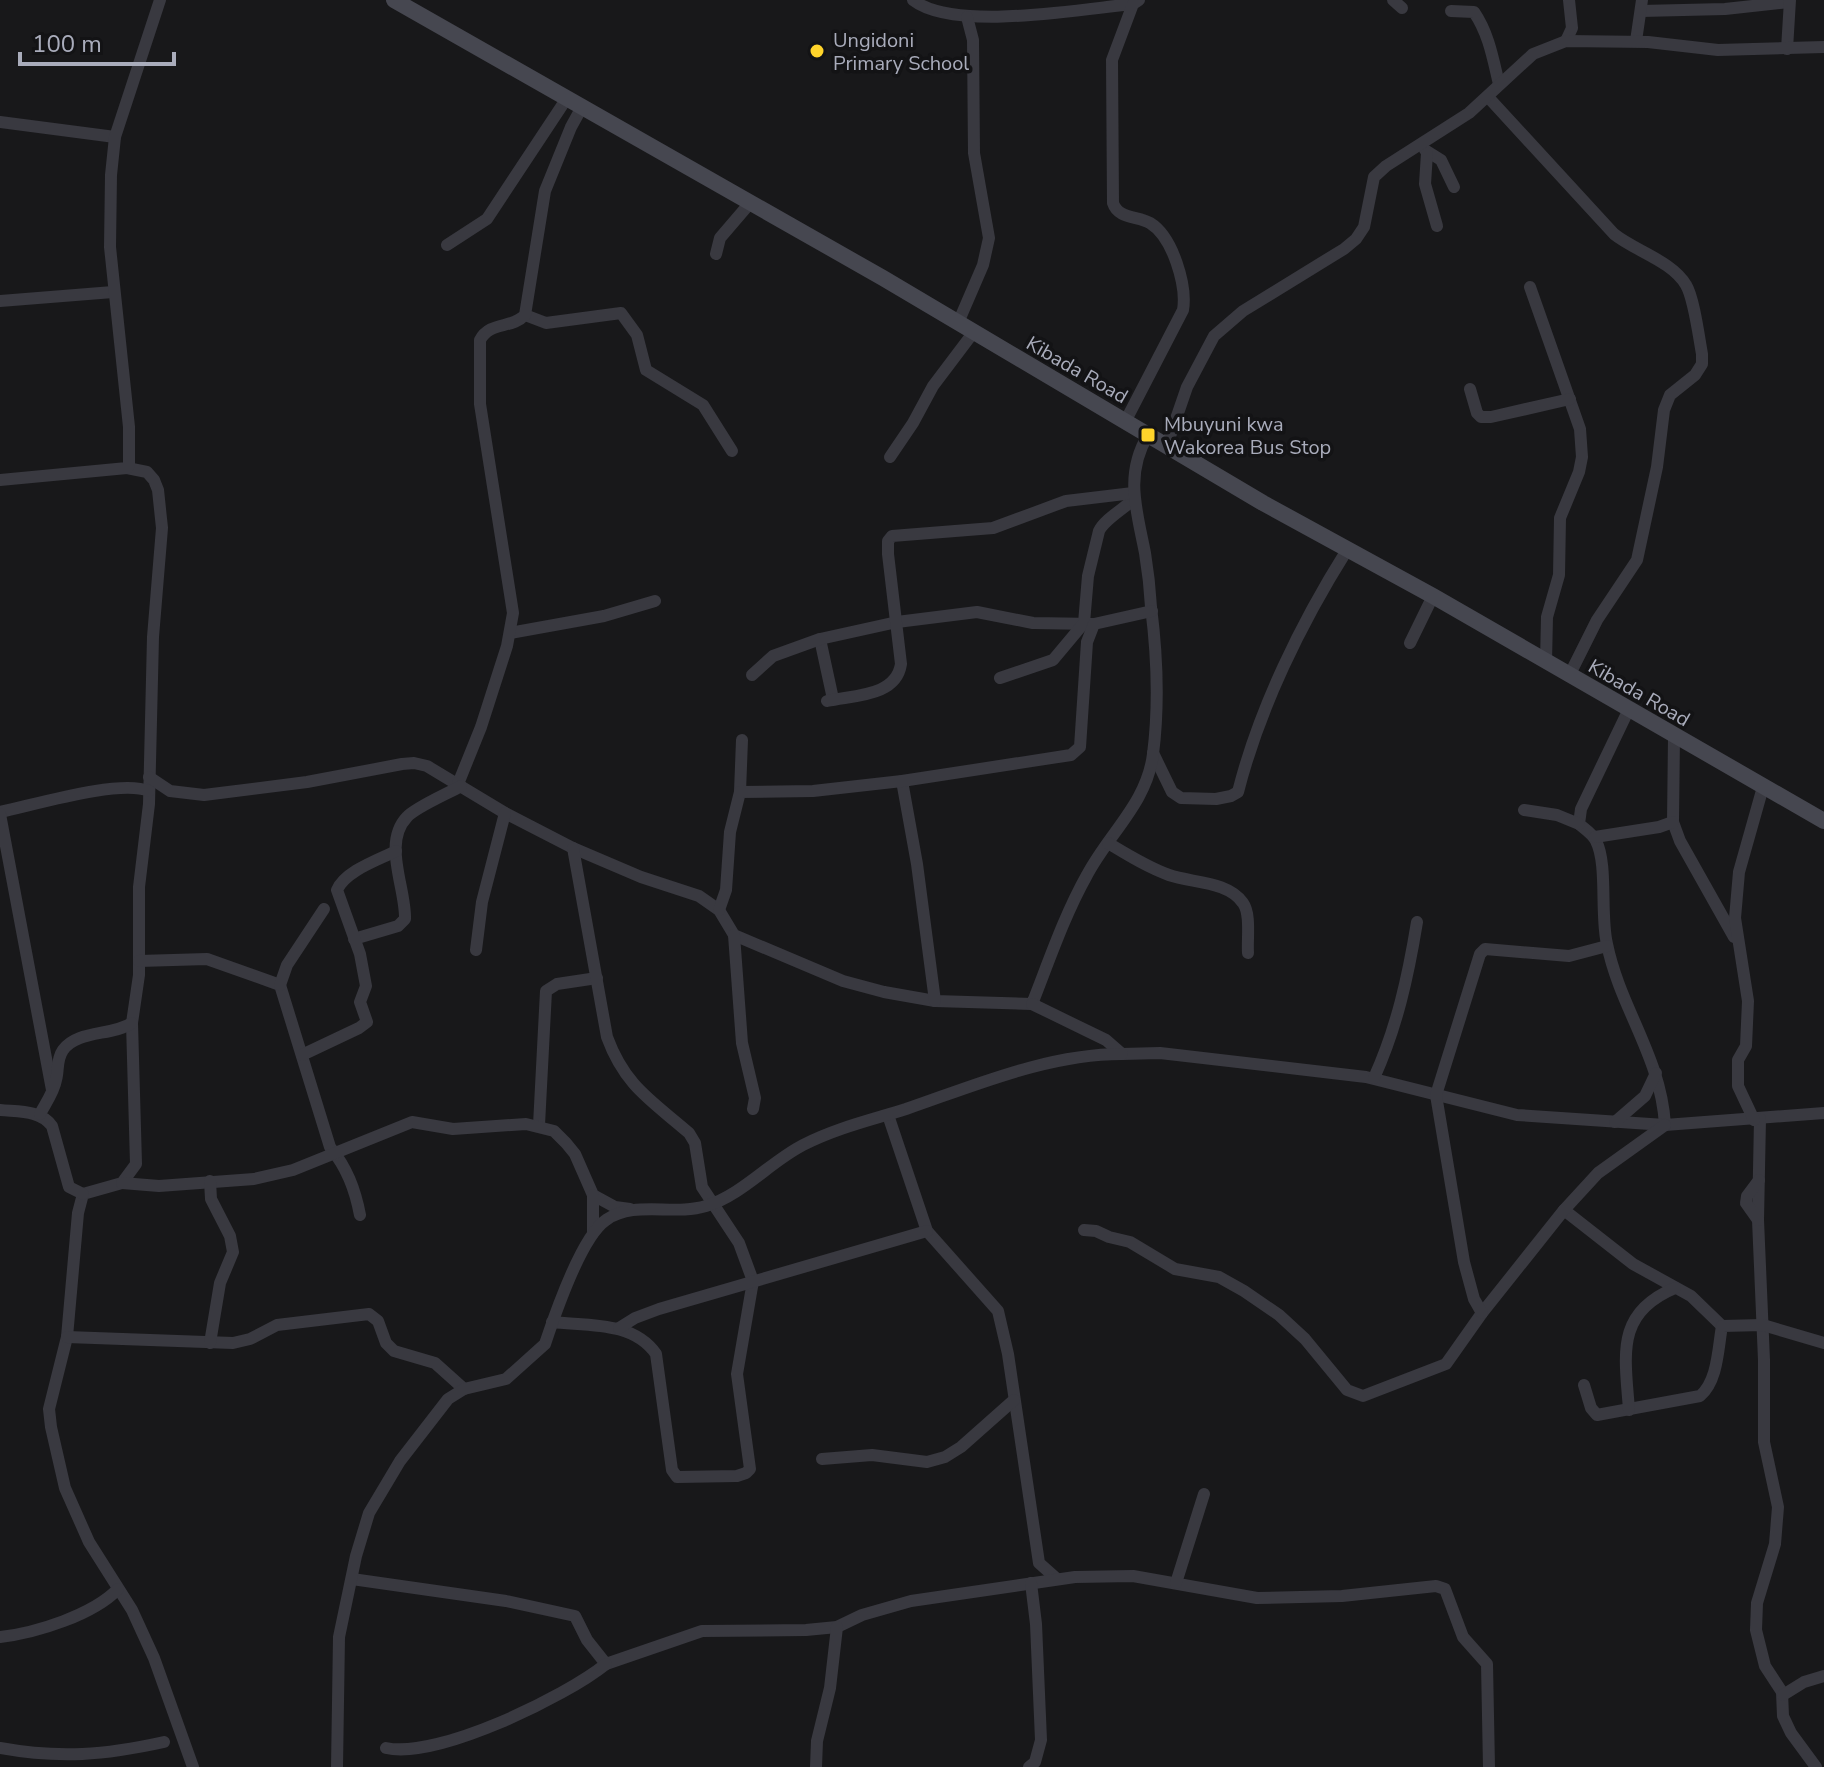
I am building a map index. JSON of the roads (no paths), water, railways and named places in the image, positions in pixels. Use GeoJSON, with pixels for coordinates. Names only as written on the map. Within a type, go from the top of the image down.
{"type":"FeatureCollection","features":[{"type":"Feature","properties":{"kind":"main road","name":"Kibada Road"},"geometry":{"type":"LineString","coordinates":[[394,0],[1347,550],[1433,596],[1824,821]]}},
{"type":"Feature","properties":{"kind":"street"},"geometry":{"type":"LineString","coordinates":[[127,468],[131,457],[129,427],[113,292],[109,208],[115,137],[160,0]]}},
{"type":"Feature","properties":{"kind":"street"},"geometry":{"type":"LineString","coordinates":[[913,0],[927,8],[967,17],[1044,14],[1136,2],[1112,60],[1113,203],[1123,215],[1148,222],[1168,240],[1185,298],[1183,310],[1125,422]]}},
{"type":"Feature","properties":{"kind":"street"},"geometry":{"type":"LineString","coordinates":[[1566,41],[1572,28],[1569,0]]}},
{"type":"Feature","properties":{"kind":"street"},"geometry":{"type":"LineString","coordinates":[[1636,41],[1641,5],[1725,9],[1790,1],[1787,49]]}},
{"type":"Feature","properties":{"kind":"street"},"geometry":{"type":"LineString","coordinates":[[1451,11],[1474,12],[1478,17],[1487,35],[1499,84]]}},
{"type":"Feature","properties":{"kind":"street"},"geometry":{"type":"LineString","coordinates":[[958,323],[983,265],[989,238],[974,153],[973,40],[967,17]]}},
{"type":"Feature","properties":{"kind":"street"},"geometry":{"type":"LineString","coordinates":[[1167,445],[1187,387],[1214,336],[1243,311],[1356,239],[1364,227],[1374,177],[1386,166],[1424,148],[1488,97],[1533,54],[1566,41],[1636,41],[1718,50],[1824,47]]}},
{"type":"Feature","properties":{"kind":"street"},"geometry":{"type":"LineString","coordinates":[[1488,97],[1614,234],[1630,247],[1664,265],[1687,287],[1702,354],[1702,364],[1695,375],[1670,395],[1664,410],[1657,467],[1637,560],[1597,620],[1569,676]]}},
{"type":"Feature","properties":{"kind":"street"},"geometry":{"type":"LineString","coordinates":[[447,245],[487,219],[567,98]]}},
{"type":"Feature","properties":{"kind":"street"},"geometry":{"type":"LineString","coordinates":[[354,939],[398,926],[405,919],[396,851],[397,831],[408,815],[460,785],[510,633],[513,613],[511,592],[480,404],[480,340],[490,329],[521,321],[525,315],[545,191],[582,107]]}},
{"type":"Feature","properties":{"kind":"street"},"geometry":{"type":"LineString","coordinates":[[0,122],[115,137]]}},
{"type":"Feature","properties":{"kind":"street"},"geometry":{"type":"LineString","coordinates":[[1424,148],[1441,160],[1454,187]]}},
{"type":"Feature","properties":{"kind":"street"},"geometry":{"type":"LineString","coordinates":[[1424,148],[1425,184],[1437,226]]}},
{"type":"Feature","properties":{"kind":"street"},"geometry":{"type":"LineString","coordinates":[[716,254],[720,238],[750,203]]}},
{"type":"Feature","properties":{"kind":"street"},"geometry":{"type":"LineString","coordinates":[[1530,287],[1580,429],[1582,457],[1560,518],[1559,575],[1547,617],[1546,662]]}},
{"type":"Feature","properties":{"kind":"street"},"geometry":{"type":"LineString","coordinates":[[0,301],[113,292]]}},
{"type":"Feature","properties":{"kind":"street"},"geometry":{"type":"LineString","coordinates":[[525,315],[546,323],[621,313],[637,335],[646,370],[703,405],[732,451]]}},
{"type":"Feature","properties":{"kind":"street"},"geometry":{"type":"LineString","coordinates":[[890,457],[933,386],[973,333]]}},
{"type":"Feature","properties":{"kind":"street"},"geometry":{"type":"LineString","coordinates":[[1470,389],[1481,417],[1570,399]]}},
{"type":"Feature","properties":{"kind":"street"},"geometry":{"type":"LineString","coordinates":[[1032,1004],[1070,906],[1088,872],[1136,803],[1153,753],[1152,611],[1133,496],[1135,463],[1148,435]]}},
{"type":"Feature","properties":{"kind":"street"},"geometry":{"type":"LineString","coordinates":[[0,480],[127,468],[147,472],[158,490],[161,510],[153,637],[149,797],[139,887],[138,988],[132,1023],[136,1164],[122,1183]]}},
{"type":"Feature","properties":{"kind":"street"},"geometry":{"type":"LineString","coordinates":[[820,639],[830,700],[877,690],[894,683],[901,664],[888,554],[888,541],[892,536],[993,528],[1066,501],[1133,496]]}},
{"type":"Feature","properties":{"kind":"street"},"geometry":{"type":"LineString","coordinates":[[740,792],[813,791],[1071,755],[1080,747],[1089,624],[1088,576],[1102,525],[1119,514],[1133,496]]}},
{"type":"Feature","properties":{"kind":"street"},"geometry":{"type":"LineString","coordinates":[[1153,753],[1172,792],[1181,798],[1216,799],[1238,792],[1249,749],[1310,612],[1347,550]]}},
{"type":"Feature","properties":{"kind":"street"},"geometry":{"type":"LineString","coordinates":[[1410,643],[1433,596]]}},
{"type":"Feature","properties":{"kind":"street"},"geometry":{"type":"LineString","coordinates":[[510,633],[604,616],[655,601]]}},
{"type":"Feature","properties":{"kind":"street"},"geometry":{"type":"LineString","coordinates":[[752,675],[773,656],[820,639],[897,622],[977,612],[1033,623],[1089,624],[1152,611]]}},
{"type":"Feature","properties":{"kind":"street"},"geometry":{"type":"LineString","coordinates":[[1000,678],[1053,660],[1089,624]]}},
{"type":"Feature","properties":{"kind":"street"},"geometry":{"type":"LineString","coordinates":[[1579,824],[1581,809],[1629,709]]}},
{"type":"Feature","properties":{"kind":"street"},"geometry":{"type":"LineString","coordinates":[[1674,737],[1673,822],[1701,880],[1738,944]]}},
{"type":"Feature","properties":{"kind":"street"},"geometry":{"type":"LineString","coordinates":[[719,910],[726,890],[730,832],[740,792],[742,740]]}},
{"type":"Feature","properties":{"kind":"street"},"geometry":{"type":"LineString","coordinates":[[149,797],[170,791],[204,795],[230,793],[414,763],[427,766],[505,813],[573,848],[641,877],[699,896],[719,910],[734,935],[742,1043],[755,1098],[753,1109]]}},
{"type":"Feature","properties":{"kind":"street"},"geometry":{"type":"LineString","coordinates":[[149,777],[170,791]]}},
{"type":"Feature","properties":{"kind":"street"},"geometry":{"type":"LineString","coordinates":[[902,781],[917,864],[935,1001]]}},
{"type":"Feature","properties":{"kind":"street"},"geometry":{"type":"LineString","coordinates":[[52,1090],[0,813],[97,791],[134,786],[149,797]]}},
{"type":"Feature","properties":{"kind":"street"},"geometry":{"type":"LineString","coordinates":[[1763,787],[1739,872],[1735,918],[1748,1001],[1746,1046],[1738,1060],[1738,1086],[1757,1119],[1764,1442],[1778,1514],[1775,1544],[1757,1603],[1756,1630],[1765,1666],[1783,1695],[1783,1716],[1791,1733],[1816,1767]]}},
{"type":"Feature","properties":{"kind":"street"},"geometry":{"type":"LineString","coordinates":[[1524,810],[1557,815],[1579,824],[1595,837],[1601,854],[1607,946],[1662,1091],[1665,1125]]}},
{"type":"Feature","properties":{"kind":"street"},"geometry":{"type":"LineString","coordinates":[[476,950],[482,902],[505,813]]}},
{"type":"Feature","properties":{"kind":"street"},"geometry":{"type":"LineString","coordinates":[[1595,837],[1673,822]]}},
{"type":"Feature","properties":{"kind":"street"},"geometry":{"type":"LineString","coordinates":[[1108,843],[1170,875],[1223,888],[1236,895],[1246,906],[1248,953]]}},
{"type":"Feature","properties":{"kind":"street"},"geometry":{"type":"LineString","coordinates":[[552,1322],[619,1328],[650,1345],[656,1354],[672,1470],[677,1477],[737,1476],[750,1469],[737,1374],[753,1281],[739,1243],[702,1187],[695,1143],[689,1133],[630,1083],[616,1061],[607,1037],[573,848]]}},
{"type":"Feature","properties":{"kind":"street"},"geometry":{"type":"LineString","coordinates":[[302,1055],[367,1022],[360,1002],[366,986],[360,954],[337,890],[349,876],[396,851]]}},
{"type":"Feature","properties":{"kind":"street"},"geometry":{"type":"LineString","coordinates":[[324,909],[287,965],[280,985],[330,1147],[355,1191],[360,1215]]}},
{"type":"Feature","properties":{"kind":"street"},"geometry":{"type":"LineString","coordinates":[[1374,1078],[1392,1038],[1417,922]]}},
{"type":"Feature","properties":{"kind":"street"},"geometry":{"type":"LineString","coordinates":[[734,935],[863,988],[935,1001],[1032,1004],[1106,1040],[1122,1054]]}},
{"type":"Feature","properties":{"kind":"street"},"geometry":{"type":"LineString","coordinates":[[1482,1313],[1474,1299],[1464,1262],[1436,1095],[1480,954],[1485,949],[1569,956],[1607,946]]}},
{"type":"Feature","properties":{"kind":"street"},"geometry":{"type":"LineString","coordinates":[[139,961],[207,959],[280,985]]}},
{"type":"Feature","properties":{"kind":"street"},"geometry":{"type":"LineString","coordinates":[[539,1125],[546,991],[557,984],[597,978]]}},
{"type":"Feature","properties":{"kind":"street"},"geometry":{"type":"LineString","coordinates":[[40,1114],[56,1081],[58,1060],[67,1045],[111,1033],[132,1023]]}},
{"type":"Feature","properties":{"kind":"street"},"geometry":{"type":"LineString","coordinates":[[593,1195],[615,1207],[631,1209],[681,1210],[714,1203],[804,1145],[845,1127],[1015,1072],[1095,1054],[1160,1053],[1374,1078],[1463,1104],[1517,1115],[1665,1125],[1824,1113]]}},
{"type":"Feature","properties":{"kind":"street"},"geometry":{"type":"LineString","coordinates":[[1615,1122],[1645,1096],[1656,1073]]}},
{"type":"Feature","properties":{"kind":"street"},"geometry":{"type":"LineString","coordinates":[[0,1110],[40,1114],[52,1126],[69,1187],[83,1194],[122,1183],[159,1186],[254,1179],[293,1170],[412,1122],[453,1129],[539,1125],[554,1131],[575,1154],[593,1195],[593,1233]]}},
{"type":"Feature","properties":{"kind":"street"},"geometry":{"type":"LineString","coordinates":[[888,1115],[927,1231],[998,1311],[1039,1563],[1030,1583],[1036,1624],[1041,1740],[1035,1762],[1029,1767]]}},
{"type":"Feature","properties":{"kind":"street"},"geometry":{"type":"LineString","coordinates":[[1084,1230],[1130,1242],[1175,1269],[1219,1277],[1244,1291],[1279,1315],[1305,1339],[1347,1390],[1363,1396],[1446,1364],[1482,1313],[1564,1210],[1598,1173],[1665,1125]]}},
{"type":"Feature","properties":{"kind":"street"},"geometry":{"type":"LineString","coordinates":[[210,1181],[211,1199],[230,1236],[233,1252],[220,1283],[210,1343]]}},
{"type":"Feature","properties":{"kind":"street"},"geometry":{"type":"LineString","coordinates":[[83,1194],[78,1213],[67,1337],[49,1409],[51,1427],[65,1488],[89,1542],[132,1610],[154,1658],[193,1767]]}},
{"type":"Feature","properties":{"kind":"street"},"geometry":{"type":"LineString","coordinates":[[337,1767],[339,1637],[369,1513],[380,1492],[448,1399],[464,1389],[506,1379],[539,1351],[545,1344],[569,1280],[593,1233],[604,1221],[631,1209]]}},
{"type":"Feature","properties":{"kind":"street"},"geometry":{"type":"LineString","coordinates":[[1564,1210],[1633,1264],[1691,1296],[1722,1326],[1763,1325],[1824,1343]]}},
{"type":"Feature","properties":{"kind":"street"},"geometry":{"type":"LineString","coordinates":[[619,1328],[659,1309],[927,1231]]}},
{"type":"Feature","properties":{"kind":"street"},"geometry":{"type":"LineString","coordinates":[[1629,1410],[1626,1364],[1630,1325],[1654,1299],[1675,1288]]}},
{"type":"Feature","properties":{"kind":"street"},"geometry":{"type":"LineString","coordinates":[[67,1337],[233,1343],[250,1339],[277,1325],[369,1314],[378,1321],[386,1343],[394,1351],[435,1363],[464,1389]]}},
{"type":"Feature","properties":{"kind":"street"},"geometry":{"type":"LineString","coordinates":[[1584,1385],[1591,1408],[1597,1415],[1685,1401],[1705,1392],[1714,1370],[1722,1326]]}},
{"type":"Feature","properties":{"kind":"street"},"geometry":{"type":"LineString","coordinates":[[822,1459],[872,1455],[927,1462],[945,1457],[961,1447],[1014,1400]]}},
{"type":"Feature","properties":{"kind":"street"},"geometry":{"type":"LineString","coordinates":[[1176,1583],[1204,1494]]}},
{"type":"Feature","properties":{"kind":"street"},"geometry":{"type":"LineString","coordinates":[[1039,1563],[1057,1579]]}},
{"type":"Feature","properties":{"kind":"street"},"geometry":{"type":"LineString","coordinates":[[386,1748],[416,1747],[483,1729],[515,1717],[587,1679],[606,1664],[702,1631],[837,1627],[849,1619],[911,1601],[1057,1579],[1133,1576],[1257,1598],[1342,1596],[1436,1586],[1445,1589],[1463,1637],[1487,1664],[1489,1767]]}},
{"type":"Feature","properties":{"kind":"street"},"geometry":{"type":"LineString","coordinates":[[352,1579],[506,1601],[575,1616],[587,1640],[606,1664]]}},
{"type":"Feature","properties":{"kind":"street"},"geometry":{"type":"LineString","coordinates":[[0,1637],[31,1631],[87,1610],[118,1589]]}},
{"type":"Feature","properties":{"kind":"street"},"geometry":{"type":"LineString","coordinates":[[816,1767],[817,1741],[830,1688],[837,1627]]}},
{"type":"Feature","properties":{"kind":"street"},"geometry":{"type":"LineString","coordinates":[[1783,1695],[1804,1682],[1824,1676]]}},
{"type":"Feature","properties":{"kind":"street"},"geometry":{"type":"LineString","coordinates":[[0,1748],[88,1756],[164,1742]]}},
{"type":"Feature","properties":{"kind":"place","name":"Ungidoni Primary School"},"geometry":{"type":"Point","coordinates":[817,51]}},
{"type":"Feature","properties":{"kind":"place","name":"Mbuyuni kwa Wakorea Bus Stop"},"geometry":{"type":"Point","coordinates":[1148,435]}}]}
